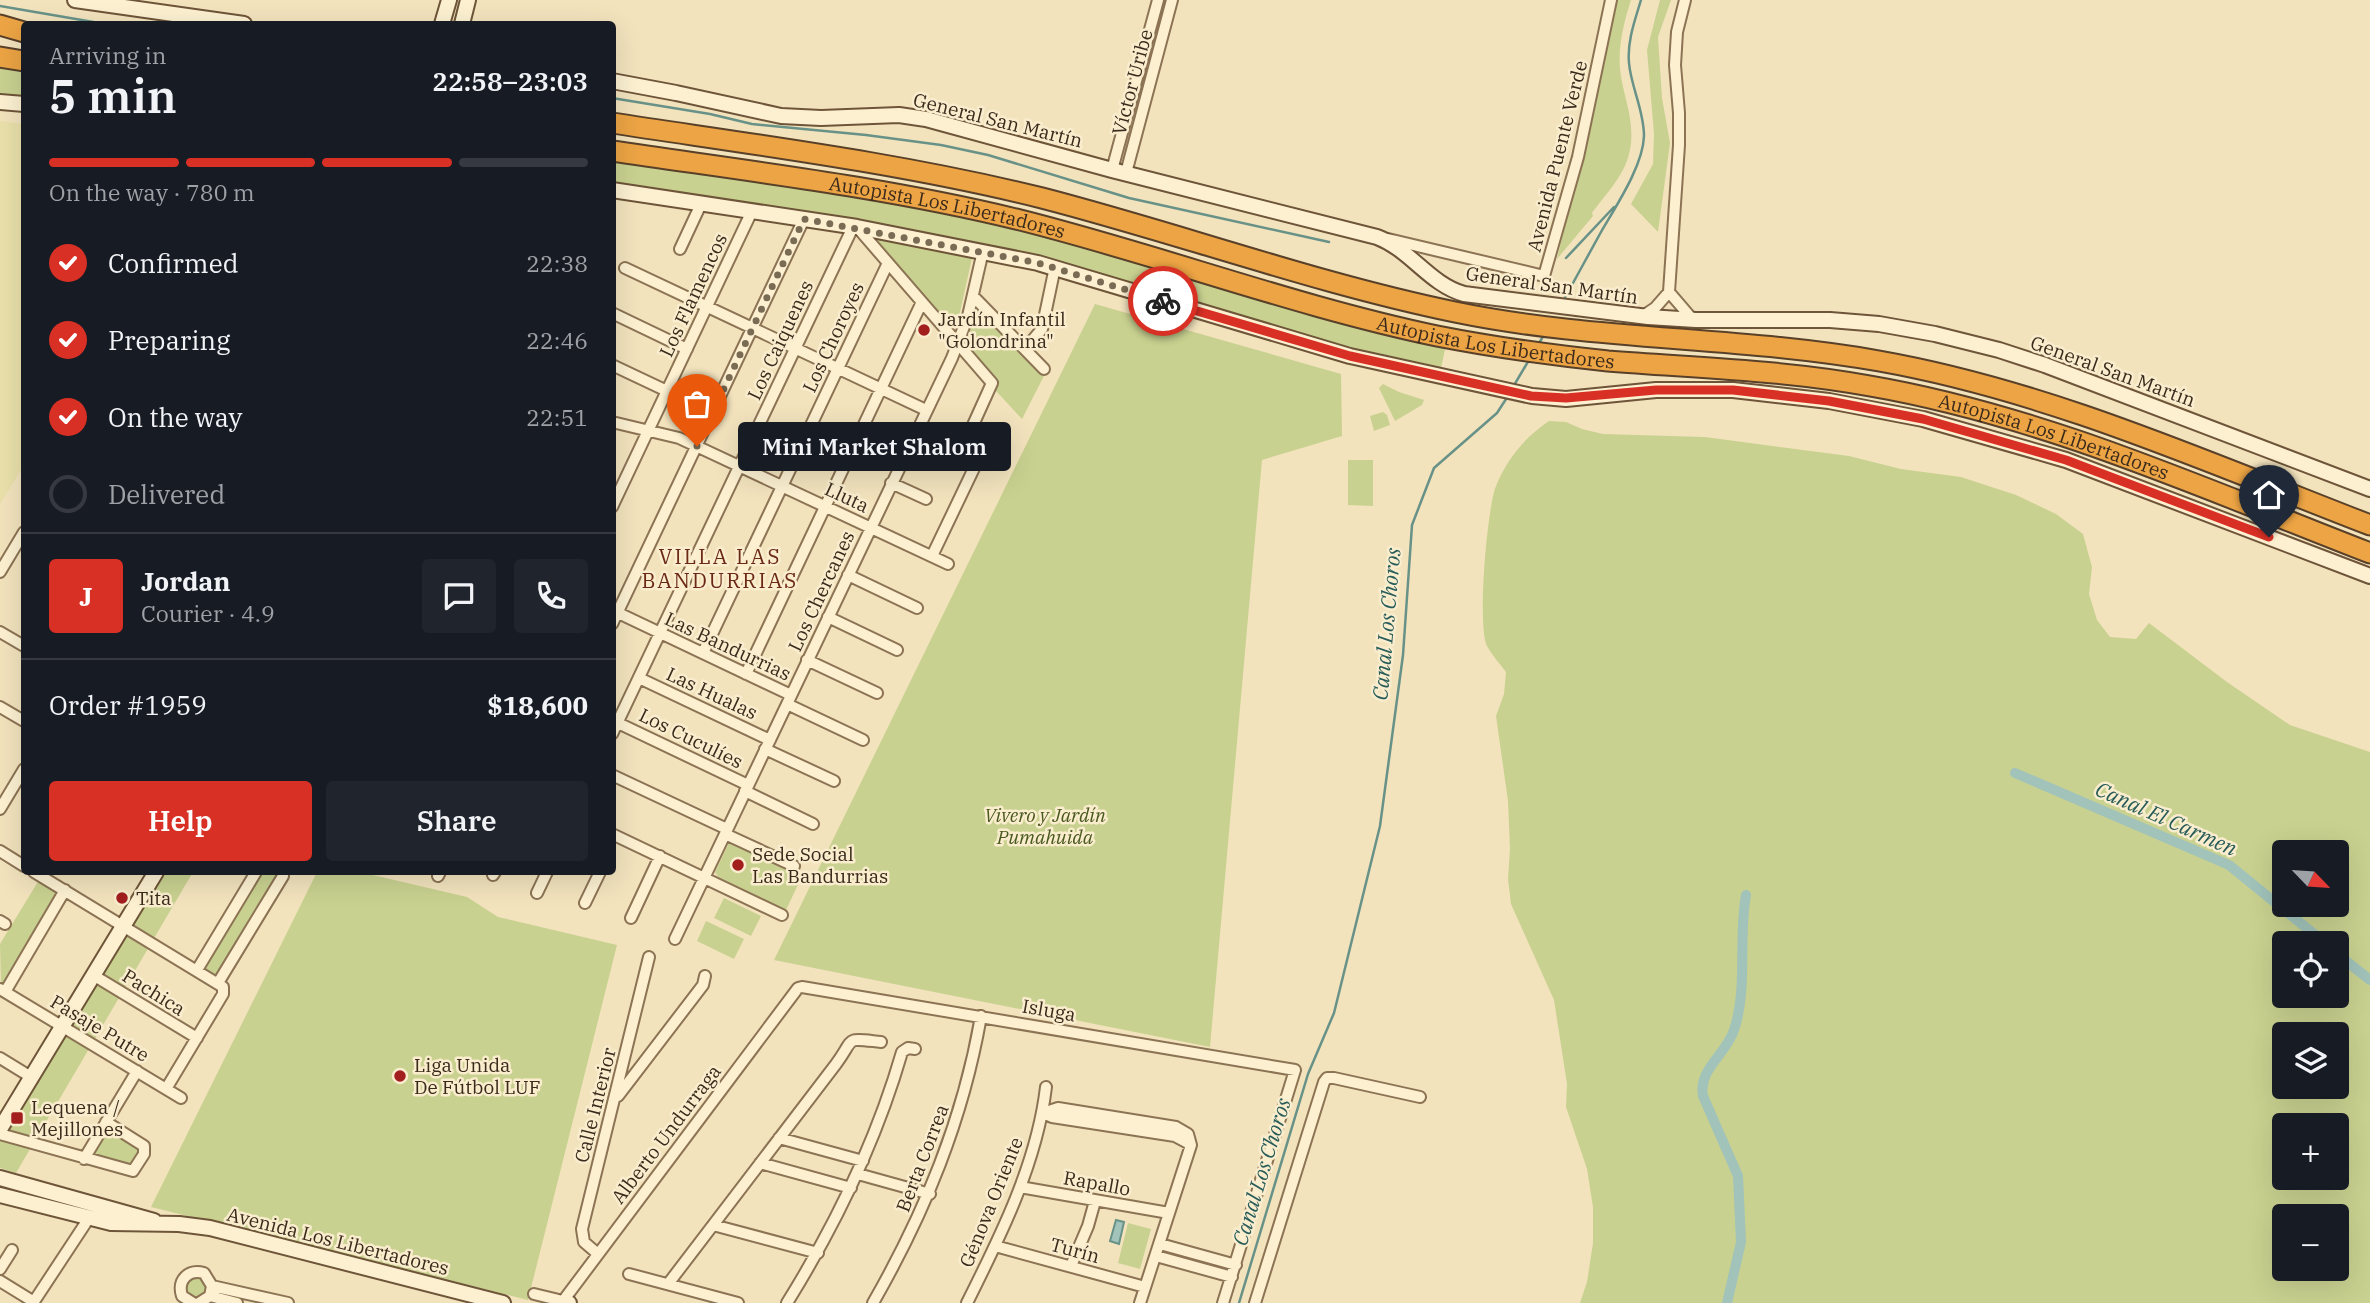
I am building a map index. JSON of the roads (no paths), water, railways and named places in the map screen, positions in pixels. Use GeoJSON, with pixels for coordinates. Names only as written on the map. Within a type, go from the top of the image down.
{"type":"FeatureCollection","features":[{"type":"Feature","properties":{"kind":"highway"},"geometry":{"type":"LineString","coordinates":[[0,27],[21,32]]}},
{"type":"Feature","properties":{"kind":"highway"},"geometry":{"type":"LineString","coordinates":[[0,57],[21,60]]}},
{"type":"Feature","properties":{"kind":"highway","name":"Autopista Los Libertadores"},"geometry":{"type":"LineString","coordinates":[[616,124],[853,159],[990,186],[1091,211],[1380,295],[1463,314],[1566,330],[1800,349],[1882,361],[1966,379],[2075,412],[2370,525]]}},
{"type":"Feature","properties":{"kind":"highway","name":"Autopista Los Libertadores"},"geometry":{"type":"LineString","coordinates":[[616,152],[951,204],[1062,231],[1367,319],[1437,336],[1552,354],[1804,375],[1943,401],[2061,435],[2370,553]]}},
{"type":"Feature","properties":{"kind":"street"},"geometry":{"type":"LineString","coordinates":[[75,0],[223,21]]}},
{"type":"Feature","properties":{"kind":"street"},"geometry":{"type":"LineString","coordinates":[[443,21],[449,0]]}},
{"type":"Feature","properties":{"kind":"street"},"geometry":{"type":"LineString","coordinates":[[462,21],[468,0]]}},
{"type":"Feature","properties":{"kind":"street","name":"Víctor Uribe"},"geometry":{"type":"LineString","coordinates":[[1119,171],[1158,0]]}},
{"type":"Feature","properties":{"kind":"street","name":"Víctor Uribe"},"geometry":{"type":"LineString","coordinates":[[1119,171],[1171,0]]}},
{"type":"Feature","properties":{"kind":"street","name":"Avenida Puente Verde"},"geometry":{"type":"LineString","coordinates":[[1377,237],[1544,276],[1578,157],[1611,0]]}},
{"type":"Feature","properties":{"kind":"street"},"geometry":{"type":"LineString","coordinates":[[1643,316],[1655,308],[1669,292],[1679,145],[1675,65],[1677,32],[1685,0]]}},
{"type":"Feature","properties":{"kind":"street","name":"General San Martín"},"geometry":{"type":"LineString","coordinates":[[616,82],[781,116],[919,117],[1377,237],[1398,248],[1440,284],[1456,292],[1580,309],[1693,320],[1854,322],[1903,328],[1967,341],[2052,368],[2370,489]]}},
{"type":"Feature","properties":{"kind":"street"},"geometry":{"type":"LineString","coordinates":[[0,102],[21,104]]}},
{"type":"Feature","properties":{"kind":"street"},"geometry":{"type":"LineString","coordinates":[[616,191],[855,227],[982,251],[1055,268],[1340,354],[1531,396],[1574,398],[1656,390],[1733,390],[1829,401],[1923,419],[2066,460],[2370,576]]}},
{"type":"Feature","properties":{"kind":"street"},"geometry":{"type":"LineString","coordinates":[[680,249],[701,204]]}},
{"type":"Feature","properties":{"kind":"street","name":"Los Flamencos"},"geometry":{"type":"LineString","coordinates":[[616,490],[649,430],[752,211]]}},
{"type":"Feature","properties":{"kind":"street"},"geometry":{"type":"LineString","coordinates":[[616,610],[804,219]]}},
{"type":"Feature","properties":{"kind":"street"},"geometry":{"type":"LineString","coordinates":[[855,227],[992,383],[959,456]]}},
{"type":"Feature","properties":{"kind":"street","name":"Los Caiquenes"},"geometry":{"type":"LineString","coordinates":[[616,727],[855,227]]}},
{"type":"Feature","properties":{"kind":"street","name":"Los Chercanes"},"geometry":{"type":"LineString","coordinates":[[675,939],[957,345],[973,296],[982,251]]}},
{"type":"Feature","properties":{"kind":"street","name":"Los Choroyes"},"geometry":{"type":"LineString","coordinates":[[702,653],[887,265]]}},
{"type":"Feature","properties":{"kind":"street"},"geometry":{"type":"LineString","coordinates":[[625,268],[926,410]]}},
{"type":"Feature","properties":{"kind":"street"},"geometry":{"type":"LineString","coordinates":[[1025,349],[1042,329],[1055,268]]}},
{"type":"Feature","properties":{"kind":"street"},"geometry":{"type":"LineString","coordinates":[[1669,292],[1693,320]]}},
{"type":"Feature","properties":{"kind":"street"},"geometry":{"type":"LineString","coordinates":[[973,296],[1044,369]]}},
{"type":"Feature","properties":{"kind":"street"},"geometry":{"type":"LineString","coordinates":[[746,674],[921,304]]}},
{"type":"Feature","properties":{"kind":"street"},"geometry":{"type":"LineString","coordinates":[[616,315],[687,349]]}},
{"type":"Feature","properties":{"kind":"street"},"geometry":{"type":"LineString","coordinates":[[616,367],[667,391]]}},
{"type":"Feature","properties":{"kind":"street","name":"Lluta"},"geometry":{"type":"LineString","coordinates":[[616,423],[671,435],[697,446],[948,564]]}},
{"type":"Feature","properties":{"kind":"street"},"geometry":{"type":"LineString","coordinates":[[914,435],[976,464],[932,556]]}},
{"type":"Feature","properties":{"kind":"street"},"geometry":{"type":"LineString","coordinates":[[891,483],[926,499]]}},
{"type":"Feature","properties":{"kind":"street"},"geometry":{"type":"LineString","coordinates":[[0,572],[21,537]]}},
{"type":"Feature","properties":{"kind":"street"},"geometry":{"type":"LineString","coordinates":[[848,575],[917,608]]}},
{"type":"Feature","properties":{"kind":"street","name":"Las Bandurrias"},"geometry":{"type":"LineString","coordinates":[[616,612],[746,674],[863,740]]}},
{"type":"Feature","properties":{"kind":"street"},"geometry":{"type":"LineString","coordinates":[[828,617],[897,650]]}},
{"type":"Feature","properties":{"kind":"street"},"geometry":{"type":"LineString","coordinates":[[0,632],[21,643]]}},
{"type":"Feature","properties":{"kind":"street"},"geometry":{"type":"LineString","coordinates":[[807,660],[877,693]]}},
{"type":"Feature","properties":{"kind":"street","name":"Las Hualas"},"geometry":{"type":"LineString","coordinates":[[639,678],[834,781]]}},
{"type":"Feature","properties":{"kind":"street"},"geometry":{"type":"LineString","coordinates":[[0,707],[21,719]]}},
{"type":"Feature","properties":{"kind":"street","name":"Los Cuculíes"},"geometry":{"type":"LineString","coordinates":[[618,723],[813,824]]}},
{"type":"Feature","properties":{"kind":"street"},"geometry":{"type":"LineString","coordinates":[[0,808],[21,774]]}},
{"type":"Feature","properties":{"kind":"street"},"geometry":{"type":"LineString","coordinates":[[616,777],[794,866]]}},
{"type":"Feature","properties":{"kind":"street"},"geometry":{"type":"LineString","coordinates":[[616,839],[660,856],[782,915]]}},
{"type":"Feature","properties":{"kind":"street"},"geometry":{"type":"LineString","coordinates":[[0,851],[21,864]]}},
{"type":"Feature","properties":{"kind":"street"},"geometry":{"type":"LineString","coordinates":[[631,918],[660,856]]}},
{"type":"Feature","properties":{"kind":"street"},"geometry":{"type":"LineString","coordinates":[[41,875],[223,987],[223,994],[166,1089]]}},
{"type":"Feature","properties":{"kind":"street"},"geometry":{"type":"LineString","coordinates":[[106,1122],[144,1146],[145,1151],[133,1171],[127,1172],[0,1132],[151,875]]}},
{"type":"Feature","properties":{"kind":"street"},"geometry":{"type":"LineString","coordinates":[[197,970],[254,875]]}},
{"type":"Feature","properties":{"kind":"street"},"geometry":{"type":"LineString","coordinates":[[218,983],[282,875]]}},
{"type":"Feature","properties":{"kind":"street"},"geometry":{"type":"LineString","coordinates":[[537,893],[546,875]]}},
{"type":"Feature","properties":{"kind":"street"},"geometry":{"type":"LineString","coordinates":[[585,903],[599,875]]}},
{"type":"Feature","properties":{"kind":"street"},"geometry":{"type":"LineString","coordinates":[[3,990],[65,890]]}},
{"type":"Feature","properties":{"kind":"street","name":"Calle Interior"},"geometry":{"type":"LineString","coordinates":[[598,1254],[584,1242],[582,1228],[649,957]]}},
{"type":"Feature","properties":{"kind":"street","name":"Pachica"},"geometry":{"type":"LineString","coordinates":[[93,975],[197,1038]]}},
{"type":"Feature","properties":{"kind":"street"},"geometry":{"type":"LineString","coordinates":[[614,1101],[703,985],[705,976]]}},
{"type":"Feature","properties":{"kind":"street","name":"Isluga"},"geometry":{"type":"LineString","coordinates":[[798,988],[808,987],[1295,1070],[1236,1265]]}},
{"type":"Feature","properties":{"kind":"street","name":"Alberto Undurraga"},"geometry":{"type":"LineString","coordinates":[[565,1303],[598,1254],[798,988]]}},
{"type":"Feature","properties":{"kind":"street","name":"Pasaje Putre"},"geometry":{"type":"LineString","coordinates":[[3,990],[181,1098]]}},
{"type":"Feature","properties":{"kind":"street","name":"Berta Correa"},"geometry":{"type":"LineString","coordinates":[[873,1303],[930,1194],[958,1118],[981,1016]]}},
{"type":"Feature","properties":{"kind":"street"},"geometry":{"type":"LineString","coordinates":[[668,1284],[836,1065],[850,1041],[855,1039],[881,1042]]}},
{"type":"Feature","properties":{"kind":"street"},"geometry":{"type":"LineString","coordinates":[[787,1303],[817,1253],[858,1174],[884,1110],[902,1052],[908,1048],[915,1049]]}},
{"type":"Feature","properties":{"kind":"street"},"geometry":{"type":"LineString","coordinates":[[0,1058],[31,1077]]}},
{"type":"Feature","properties":{"kind":"street"},"geometry":{"type":"LineString","coordinates":[[84,1159],[137,1071]]}},
{"type":"Feature","properties":{"kind":"street"},"geometry":{"type":"LineString","coordinates":[[1255,1303],[1327,1078],[1420,1097]]}},
{"type":"Feature","properties":{"kind":"street","name":"Génova Oriente"},"geometry":{"type":"LineString","coordinates":[[967,1303],[995,1247],[1020,1187],[1043,1113],[1046,1087]]}},
{"type":"Feature","properties":{"kind":"street"},"geometry":{"type":"LineString","coordinates":[[1043,1113],[1118,1122],[1175,1136],[1191,1145],[1140,1303]]}},
{"type":"Feature","properties":{"kind":"street"},"geometry":{"type":"LineString","coordinates":[[779,1138],[863,1161]]}},
{"type":"Feature","properties":{"kind":"street"},"geometry":{"type":"LineString","coordinates":[[760,1163],[851,1188]]}},
{"type":"Feature","properties":{"kind":"street"},"geometry":{"type":"LineString","coordinates":[[858,1174],[930,1194]]}},
{"type":"Feature","properties":{"kind":"street","name":"Avenida Los Libertadores"},"geometry":{"type":"LineString","coordinates":[[0,1178],[162,1224]]}},
{"type":"Feature","properties":{"kind":"street","name":"Rapallo"},"geometry":{"type":"LineString","coordinates":[[1020,1187],[1169,1213]]}},
{"type":"Feature","properties":{"kind":"street","name":"Avenida Los Libertadores"},"geometry":{"type":"LineString","coordinates":[[0,1195],[122,1224],[210,1228],[503,1303]]}},
{"type":"Feature","properties":{"kind":"street"},"geometry":{"type":"LineString","coordinates":[[1071,1266],[1095,1201]]}},
{"type":"Feature","properties":{"kind":"street"},"geometry":{"type":"LineString","coordinates":[[0,1281],[33,1302],[89,1218]]}},
{"type":"Feature","properties":{"kind":"street"},"geometry":{"type":"LineString","coordinates":[[713,1225],[817,1253]]}},
{"type":"Feature","properties":{"kind":"street"},"geometry":{"type":"LineString","coordinates":[[1160,1244],[1236,1265],[1223,1303]]}},
{"type":"Feature","properties":{"kind":"street","name":"Turín"},"geometry":{"type":"LineString","coordinates":[[995,1247],[1145,1287]]}},
{"type":"Feature","properties":{"kind":"street"},"geometry":{"type":"LineString","coordinates":[[0,1269],[12,1250]]}},
{"type":"Feature","properties":{"kind":"street"},"geometry":{"type":"LineString","coordinates":[[1156,1256],[1232,1277]]}},
{"type":"Feature","properties":{"kind":"street"},"geometry":{"type":"LineString","coordinates":[[193,1303],[180,1299],[182,1280],[189,1273],[204,1273],[211,1291],[237,1303]]}},
{"type":"Feature","properties":{"kind":"street"},"geometry":{"type":"LineString","coordinates":[[629,1274],[738,1303]]}},
{"type":"Feature","properties":{"kind":"street"},"geometry":{"type":"LineString","coordinates":[[199,1303],[211,1291]]}},
{"type":"Feature","properties":{"kind":"street"},"geometry":{"type":"LineString","coordinates":[[211,1291],[288,1303]]}},
{"type":"Feature","properties":{"kind":"street"},"geometry":{"type":"LineString","coordinates":[[534,1294],[565,1303]]}},
{"type":"Feature","properties":{"kind":"water"},"geometry":{"type":"Polygon","coordinates":[[[1116,1220],[1124,1222],[1119,1244],[1110,1241],[1116,1220]]]}},
{"type":"Feature","properties":{"kind":"waterway","name":"Canal Los Choros"},"geometry":{"type":"LineString","coordinates":[[1562,303],[1628,185],[1639,160],[1644,136],[1630,72],[1629,47],[1641,0]]}},
{"type":"Feature","properties":{"kind":"waterway"},"geometry":{"type":"LineString","coordinates":[[0,6],[88,21]]}},
{"type":"Feature","properties":{"kind":"waterway"},"geometry":{"type":"LineString","coordinates":[[616,99],[710,114],[752,124],[941,145],[988,155],[1129,198],[1329,242]]}},
{"type":"Feature","properties":{"kind":"waterway"},"geometry":{"type":"LineString","coordinates":[[1566,258],[1614,207]]}},
{"type":"Feature","properties":{"kind":"waterway","name":"Canal Los Choros"},"geometry":{"type":"LineString","coordinates":[[1538,345],[1545,333]]}},
{"type":"Feature","properties":{"kind":"waterway","name":"Canal Los Choros"},"geometry":{"type":"LineString","coordinates":[[1513,387],[1529,360]]}},
{"type":"Feature","properties":{"kind":"waterway","name":"Canal Los Choros"},"geometry":{"type":"LineString","coordinates":[[1239,1303],[1308,1074],[1334,1013],[1380,826],[1403,655],[1412,525],[1434,468],[1497,413],[1508,396]]}},
{"type":"Feature","properties":{"kind":"waterway","name":"Canal El Carmen"},"geometry":{"type":"LineString","coordinates":[[2015,773],[2229,865],[2310,931]]}},
{"type":"Feature","properties":{"kind":"waterway","name":"Canal El Carmen"},"geometry":{"type":"LineString","coordinates":[[1727,1303],[1741,1242],[1738,1176],[1703,1096],[1703,1086],[1709,1070],[1730,1039],[1738,1014],[1746,895]]}},
{"type":"Feature","properties":{"kind":"waterway","name":"Canal El Carmen"},"geometry":{"type":"LineString","coordinates":[[2349,963],[2370,980]]}},
{"type":"Feature","properties":{"kind":"place","name":"Jardín Infantil \"Golondrina\""},"geometry":{"type":"Point","coordinates":[924,330]}},
{"type":"Feature","properties":{"kind":"place","name":"Mini Market Shalom"},"geometry":{"type":"Point","coordinates":[697,446]}},
{"type":"Feature","properties":{"kind":"place","name":"Sede Social Las Bandurrias"},"geometry":{"type":"Point","coordinates":[738,865]}},
{"type":"Feature","properties":{"kind":"place","name":"Tita"},"geometry":{"type":"Point","coordinates":[122,898]}},
{"type":"Feature","properties":{"kind":"place","name":"Liga Unida De Fútbol LUF"},"geometry":{"type":"Point","coordinates":[400,1076]}},
{"type":"Feature","properties":{"kind":"place","name":"Lequena / Mejillones"},"geometry":{"type":"Point","coordinates":[17,1118]}},
{"type":"Feature","properties":{"kind":"district","name":"VILLA LAS BANDURRIAS"},"geometry":{"type":"Point","coordinates":[720,569]}},
{"type":"Feature","properties":{"kind":"park label","name":"Vivero y Jardín Pumahuida"},"geometry":{"type":"Point","coordinates":[1045,826]}}]}
